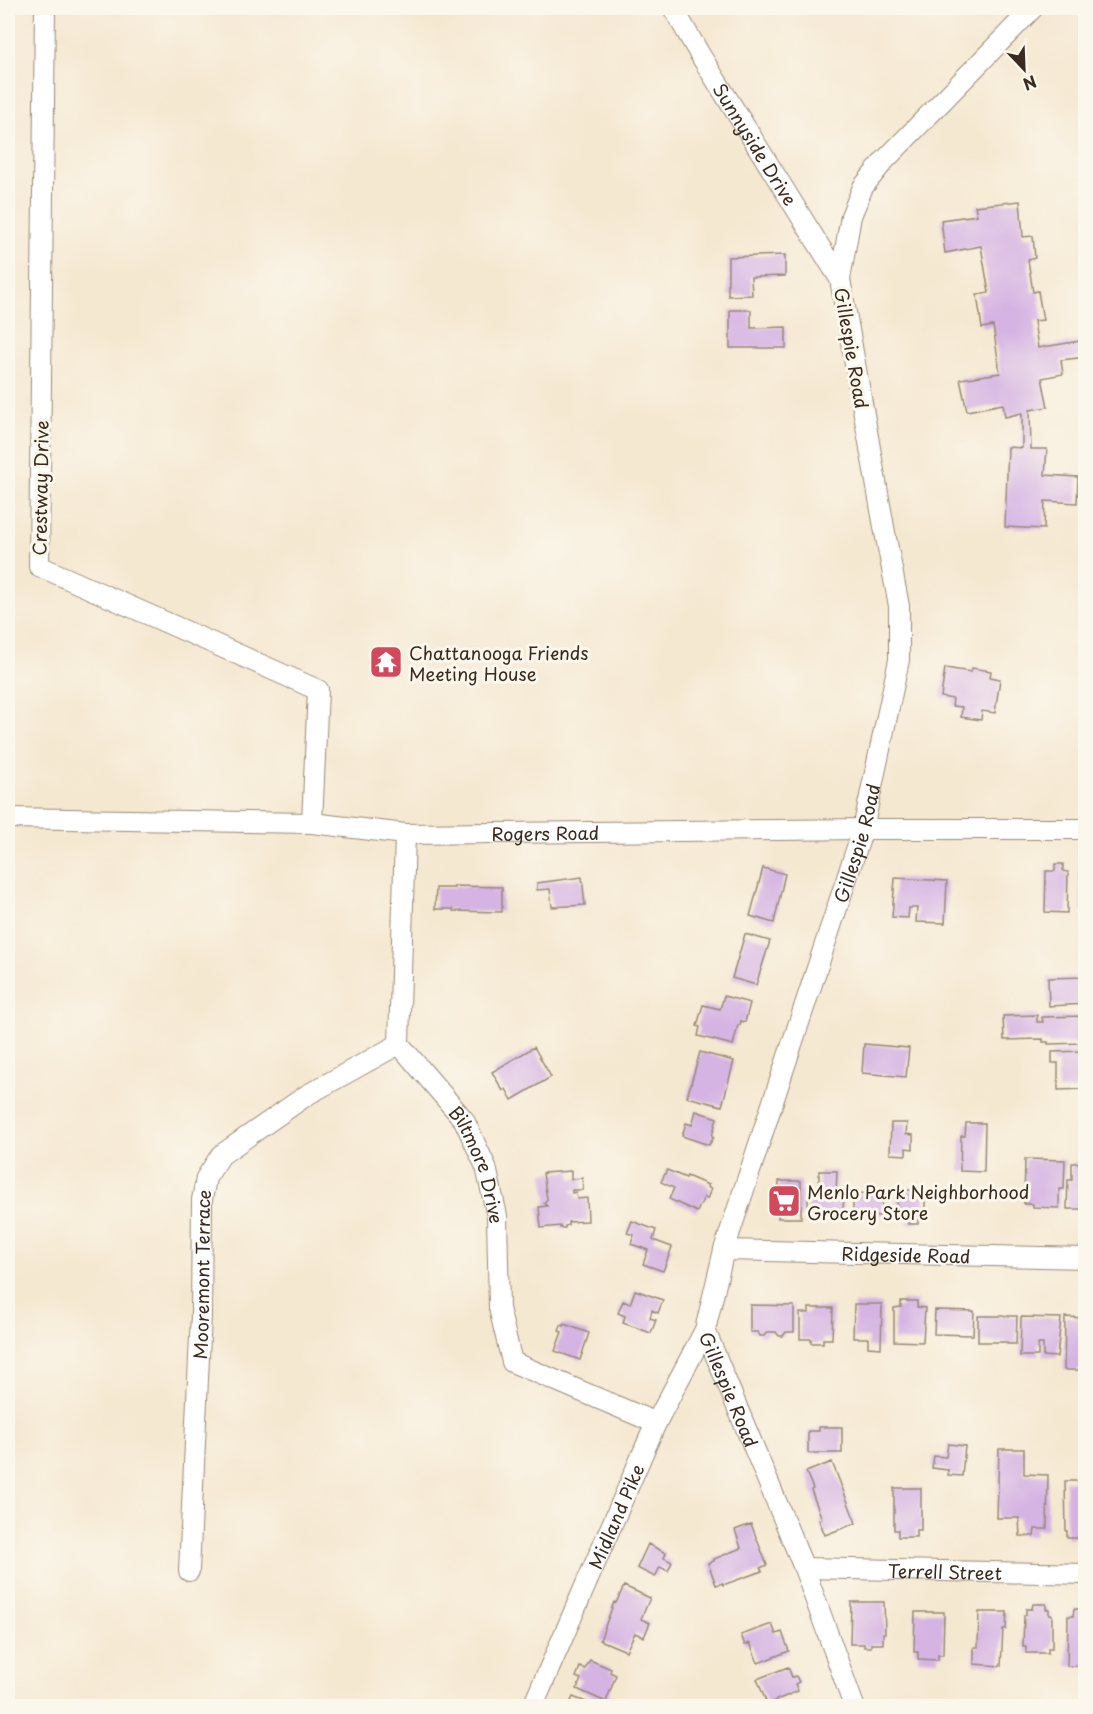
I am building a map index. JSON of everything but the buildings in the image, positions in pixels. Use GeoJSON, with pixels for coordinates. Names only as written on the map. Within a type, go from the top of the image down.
{"type":"FeatureCollection","features":[{"type":"Feature","properties":{"kind":"street","name":"Crestway Drive"},"geometry":{"type":"LineString","coordinates":[[45,8],[39,566],[318,690],[312,823]]}},
{"type":"Feature","properties":{"kind":"street","name":"Sunnyside Drive"},"geometry":{"type":"LineString","coordinates":[[673,8],[840,279]]}},
{"type":"Feature","properties":{"kind":"street","name":"Gillespie Road"},"geometry":{"type":"LineString","coordinates":[[854,1707],[804,1568],[705,1330],[724,1250],[863,829],[899,660],[900,606],[840,279],[851,216],[863,187],[948,93],[1033,8]]}},
{"type":"Feature","properties":{"kind":"street","name":"Rogers Road"},"geometry":{"type":"LineString","coordinates":[[8,818],[312,823],[405,834],[1086,829]]}},
{"type":"Feature","properties":{"kind":"street"},"geometry":{"type":"LineString","coordinates":[[399,1044],[405,834]]}},
{"type":"Feature","properties":{"kind":"street","name":"Biltmore Drive"},"geometry":{"type":"LineString","coordinates":[[399,1044],[464,1120],[486,1167],[497,1216],[499,1308],[512,1362],[656,1423]]}},
{"type":"Feature","properties":{"kind":"street","name":"Mooremont Terrace"},"geometry":{"type":"LineString","coordinates":[[189,1571],[201,1315],[202,1200],[206,1178],[221,1155],[307,1095],[399,1044]]}},
{"type":"Feature","properties":{"kind":"street","name":"Ridgeside Road"},"geometry":{"type":"LineString","coordinates":[[724,1250],[1086,1258]]}},
{"type":"Feature","properties":{"kind":"street","name":"Midland Pike"},"geometry":{"type":"LineString","coordinates":[[534,1705],[656,1423],[705,1330]]}},
{"type":"Feature","properties":{"kind":"street","name":"Terrell Street"},"geometry":{"type":"LineString","coordinates":[[804,1568],[1086,1574]]}},
{"type":"Feature","properties":{"kind":"street"},"geometry":{"type":"LineString","coordinates":[[515,1707],[534,1705]]}},
{"type":"Feature","properties":{"kind":"place","name":"Chattanooga Friends Meeting House"},"geometry":{"type":"Point","coordinates":[386,662]}},
{"type":"Feature","properties":{"kind":"place","name":"Menlo Park Neighborhood Grocery Store"},"geometry":{"type":"Point","coordinates":[784,1201]}}]}
